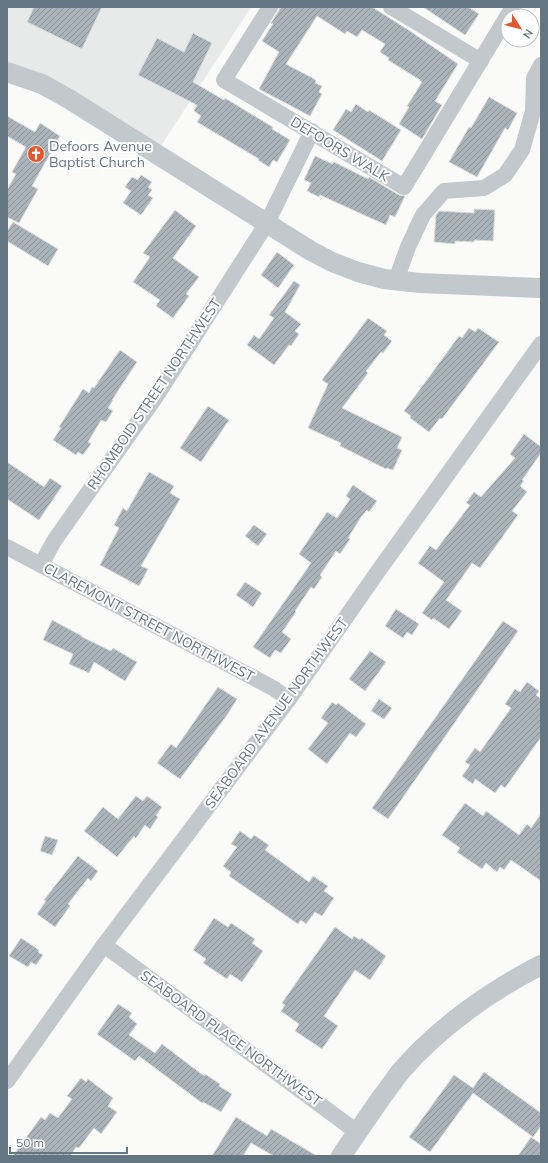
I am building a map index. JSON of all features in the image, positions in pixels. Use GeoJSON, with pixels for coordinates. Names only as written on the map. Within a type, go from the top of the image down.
{"type":"FeatureCollection","features":[{"type":"Feature","properties":{"kind":"street","name":"DEFOORS WALK"},"geometry":{"type":"LineString","coordinates":[[270,7],[224,80],[404,187],[513,7]]}},
{"type":"Feature","properties":{"kind":"street"},"geometry":{"type":"LineString","coordinates":[[391,7],[481,61]]}},
{"type":"Feature","properties":{"kind":"street"},"geometry":{"type":"LineString","coordinates":[[396,280],[423,215],[444,191],[484,188],[505,175],[522,150],[533,111],[534,78],[541,65]]}},
{"type":"Feature","properties":{"kind":"street"},"geometry":{"type":"LineString","coordinates":[[7,72],[42,84],[69,99],[311,251],[332,262],[358,272],[384,279],[420,283],[541,288]]}},
{"type":"Feature","properties":{"kind":"street","name":"RHOMBOID STREET NORTHWEST"},"geometry":{"type":"LineString","coordinates":[[41,565],[54,541],[155,398],[267,223],[312,132]]}},
{"type":"Feature","properties":{"kind":"street","name":"SEABOARD AVENUE NORTHWEST"},"geometry":{"type":"LineString","coordinates":[[7,1081],[104,945],[289,699],[379,570],[541,344]]}},
{"type":"Feature","properties":{"kind":"street","name":"CLAREMONT STREET NORTHWEST"},"geometry":{"type":"LineString","coordinates":[[7,547],[274,688],[289,699]]}},
{"type":"Feature","properties":{"kind":"street","name":"SEABOARD PLACE NORTHWEST"},"geometry":{"type":"LineString","coordinates":[[104,945],[358,1132]]}},
{"type":"Feature","properties":{"kind":"street"},"geometry":{"type":"LineString","coordinates":[[341,1156],[400,1072],[419,1051],[441,1030],[484,1000],[541,965]]}},
{"type":"Feature","properties":{"kind":"shaded area"},"geometry":{"type":"Polygon","coordinates":[[[7,7],[251,7],[157,152],[7,73],[7,7]]]}},
{"type":"Feature","properties":{"kind":"building"},"geometry":{"type":"Polygon","coordinates":[[[34,7],[102,7],[82,49],[27,22],[34,7]]]}},
{"type":"Feature","properties":{"kind":"building"},"geometry":{"type":"Polygon","coordinates":[[[281,7],[372,7],[458,64],[435,101],[442,105],[422,139],[399,124],[409,107],[407,106],[422,82],[388,60],[389,58],[380,52],[385,44],[362,30],[357,37],[347,31],[345,34],[317,16],[286,64],[316,80],[315,83],[322,86],[319,92],[322,94],[310,116],[259,89],[279,52],[262,41],[273,24],[271,23],[281,7]]]}},
{"type":"Feature","properties":{"kind":"building"},"geometry":{"type":"Polygon","coordinates":[[[423,7],[468,7],[479,14],[465,35],[423,7]]]}},
{"type":"Feature","properties":{"kind":"building"},"geometry":{"type":"Polygon","coordinates":[[[193,33],[212,43],[193,82],[224,100],[225,98],[273,127],[272,129],[290,140],[277,162],[273,160],[269,167],[258,160],[259,159],[197,122],[201,116],[194,111],[197,105],[138,75],[157,38],[184,52],[193,33]]]}},
{"type":"Feature","properties":{"kind":"building"},"geometry":{"type":"Polygon","coordinates":[[[489,97],[517,113],[508,130],[505,128],[477,177],[449,162],[469,127],[471,128],[489,97]]]}},
{"type":"Feature","properties":{"kind":"building"},"geometry":{"type":"Polygon","coordinates":[[[356,104],[368,112],[369,110],[401,130],[382,161],[333,130],[346,109],[351,112],[356,104]]]}},
{"type":"Feature","properties":{"kind":"building"},"geometry":{"type":"Polygon","coordinates":[[[7,116],[35,132],[40,123],[60,136],[32,186],[38,189],[19,223],[7,217],[7,190],[16,174],[12,172],[26,147],[7,136],[7,116]]]}},
{"type":"Feature","properties":{"kind":"building"},"geometry":{"type":"Polygon","coordinates":[[[315,156],[333,164],[334,162],[368,179],[369,177],[399,195],[405,196],[395,217],[390,215],[386,225],[320,195],[319,197],[307,191],[311,183],[304,180],[315,156]]]}},
{"type":"Feature","properties":{"kind":"building"},"geometry":{"type":"Polygon","coordinates":[[[141,175],[152,182],[148,187],[152,190],[148,195],[153,198],[141,215],[123,203],[131,191],[125,187],[132,177],[138,180],[141,175]]]}},
{"type":"Feature","properties":{"kind":"building"},"geometry":{"type":"Polygon","coordinates":[[[474,209],[495,210],[493,241],[455,241],[455,244],[434,242],[436,215],[439,211],[474,213],[474,209]]]}},
{"type":"Feature","properties":{"kind":"building"},"geometry":{"type":"Polygon","coordinates":[[[175,210],[196,226],[173,258],[199,277],[186,294],[189,296],[173,318],[156,306],[160,300],[133,282],[150,257],[143,253],[175,210]]]}},
{"type":"Feature","properties":{"kind":"building"},"geometry":{"type":"Polygon","coordinates":[[[13,222],[58,249],[48,266],[7,241],[7,231],[13,222]]]}},
{"type":"Feature","properties":{"kind":"building"},"geometry":{"type":"Polygon","coordinates":[[[277,252],[294,265],[278,288],[261,275],[277,252]]]}},
{"type":"Feature","properties":{"kind":"building"},"geometry":{"type":"Polygon","coordinates":[[[294,281],[300,285],[285,312],[301,324],[295,331],[299,334],[291,346],[289,345],[274,365],[247,345],[254,335],[259,339],[274,318],[269,315],[294,281]]]}},
{"type":"Feature","properties":{"kind":"building"},"geometry":{"type":"Polygon","coordinates":[[[368,318],[387,331],[384,335],[392,341],[366,371],[368,373],[342,408],[402,437],[397,448],[402,450],[393,470],[386,469],[340,446],[341,443],[308,428],[328,384],[322,380],[368,318]]]}},
{"type":"Feature","properties":{"kind":"building"},"geometry":{"type":"Polygon","coordinates":[[[469,328],[475,332],[478,328],[499,342],[442,419],[440,418],[429,432],[410,418],[411,416],[404,411],[459,336],[462,338],[469,328]]]}},
{"type":"Feature","properties":{"kind":"building"},"geometry":{"type":"Polygon","coordinates":[[[120,350],[137,362],[112,400],[108,408],[113,411],[106,422],[101,420],[88,442],[91,444],[83,455],[78,452],[76,455],[53,440],[61,428],[59,427],[83,389],[89,393],[92,387],[94,388],[120,350]]]}},
{"type":"Feature","properties":{"kind":"building"},"geometry":{"type":"Polygon","coordinates":[[[208,406],[229,420],[201,462],[180,448],[208,406]]]}},
{"type":"Feature","properties":{"kind":"building"},"geometry":{"type":"Polygon","coordinates":[[[524,434],[541,447],[541,453],[522,480],[524,481],[520,486],[527,492],[512,511],[518,515],[480,568],[472,563],[446,600],[462,611],[449,629],[433,618],[432,620],[422,613],[444,582],[418,563],[430,546],[436,550],[470,505],[466,503],[474,492],[481,497],[515,458],[510,454],[524,434]]]}},
{"type":"Feature","properties":{"kind":"building"},"geometry":{"type":"Polygon","coordinates":[[[7,462],[44,487],[50,478],[62,486],[39,520],[7,499],[7,462]]]}},
{"type":"Feature","properties":{"kind":"building"},"geometry":{"type":"Polygon","coordinates":[[[149,472],[174,486],[170,493],[180,499],[141,566],[148,569],[139,586],[100,565],[119,528],[114,525],[123,508],[127,511],[149,472]]]}},
{"type":"Feature","properties":{"kind":"building"},"geometry":{"type":"Polygon","coordinates":[[[353,485],[377,501],[369,512],[367,510],[361,517],[348,538],[350,539],[340,554],[336,551],[320,575],[322,577],[314,589],[311,587],[295,611],[296,612],[282,632],[291,639],[281,653],[275,650],[270,658],[253,647],[311,563],[299,554],[327,512],[337,518],[350,499],[346,496],[353,485]]]}},
{"type":"Feature","properties":{"kind":"building"},"geometry":{"type":"Polygon","coordinates":[[[254,525],[267,534],[258,546],[245,536],[254,525]]]}},
{"type":"Feature","properties":{"kind":"building"},"geometry":{"type":"Polygon","coordinates":[[[245,582],[262,593],[253,607],[236,595],[245,582]]]}},
{"type":"Feature","properties":{"kind":"building"},"geometry":{"type":"Polygon","coordinates":[[[396,609],[419,624],[412,635],[407,632],[403,638],[385,626],[396,609]]]}},
{"type":"Feature","properties":{"kind":"building"},"geometry":{"type":"Polygon","coordinates":[[[52,620],[82,637],[111,651],[113,648],[137,662],[125,681],[94,662],[89,673],[69,664],[73,654],[43,640],[52,620]]]}},
{"type":"Feature","properties":{"kind":"building"},"geometry":{"type":"Polygon","coordinates":[[[503,621],[518,631],[388,819],[372,808],[503,621]]]}},
{"type":"Feature","properties":{"kind":"building"},"geometry":{"type":"Polygon","coordinates":[[[370,651],[386,662],[365,691],[349,679],[370,651]]]}},
{"type":"Feature","properties":{"kind":"building"},"geometry":{"type":"Polygon","coordinates":[[[527,682],[539,691],[536,695],[541,699],[541,737],[505,788],[501,785],[495,793],[475,779],[473,784],[462,776],[470,765],[465,762],[475,748],[480,752],[511,708],[505,704],[515,689],[520,692],[527,682]]]}},
{"type":"Feature","properties":{"kind":"building"},"geometry":{"type":"Polygon","coordinates":[[[218,687],[237,699],[180,779],[157,763],[171,744],[176,748],[218,687]]]}},
{"type":"Feature","properties":{"kind":"building"},"geometry":{"type":"Polygon","coordinates":[[[379,699],[392,708],[384,719],[371,711],[379,699]]]}},
{"type":"Feature","properties":{"kind":"building"},"geometry":{"type":"Polygon","coordinates":[[[332,702],[336,705],[338,703],[366,724],[356,737],[350,733],[327,764],[308,749],[328,723],[321,718],[332,702]]]}},
{"type":"Feature","properties":{"kind":"building"},"geometry":{"type":"Polygon","coordinates":[[[136,796],[143,801],[147,796],[162,807],[156,815],[158,817],[150,829],[145,825],[136,838],[134,836],[117,857],[84,831],[103,807],[118,819],[136,796]]]}},
{"type":"Feature","properties":{"kind":"building"},"geometry":{"type":"Polygon","coordinates":[[[465,803],[483,816],[486,811],[519,835],[527,824],[531,828],[541,814],[541,881],[511,860],[504,870],[500,867],[497,872],[486,863],[482,869],[457,852],[460,848],[442,835],[465,803]]]}},
{"type":"Feature","properties":{"kind":"building"},"geometry":{"type":"Polygon","coordinates":[[[240,831],[251,839],[254,835],[269,845],[265,850],[309,882],[313,876],[328,886],[324,891],[334,898],[322,916],[315,912],[306,924],[301,920],[298,924],[229,876],[231,872],[223,866],[237,847],[231,844],[240,831]]]}},
{"type":"Feature","properties":{"kind":"building"},"geometry":{"type":"Polygon","coordinates":[[[45,836],[58,840],[52,855],[40,851],[45,836]]]}},
{"type":"Feature","properties":{"kind":"building"},"geometry":{"type":"Polygon","coordinates":[[[78,856],[98,871],[91,881],[88,878],[68,904],[70,906],[55,927],[37,914],[46,901],[44,900],[78,856]]]}},
{"type":"Feature","properties":{"kind":"building"},"geometry":{"type":"Polygon","coordinates":[[[214,918],[228,927],[231,923],[255,939],[252,943],[263,951],[242,982],[230,974],[227,979],[203,963],[206,959],[193,950],[214,918]]]}},
{"type":"Feature","properties":{"kind":"building"},"geometry":{"type":"Polygon","coordinates":[[[335,927],[352,939],[354,936],[360,940],[361,938],[386,956],[370,980],[355,970],[324,1016],[338,1026],[322,1049],[295,1031],[299,1024],[281,1011],[285,1005],[282,1003],[335,927]]]}},
{"type":"Feature","properties":{"kind":"building"},"geometry":{"type":"Polygon","coordinates":[[[21,938],[39,950],[38,952],[43,955],[36,965],[31,962],[28,967],[9,956],[21,938]]]}},
{"type":"Feature","properties":{"kind":"building"},"geometry":{"type":"Polygon","coordinates":[[[118,1004],[132,1013],[129,1017],[137,1024],[129,1035],[155,1053],[162,1044],[204,1076],[205,1074],[220,1084],[219,1086],[232,1094],[221,1112],[203,1102],[202,1103],[139,1056],[135,1061],[97,1034],[118,1004]]]}},
{"type":"Feature","properties":{"kind":"building"},"geometry":{"type":"Polygon","coordinates":[[[484,1072],[541,1113],[541,1126],[533,1137],[473,1093],[430,1152],[409,1137],[454,1075],[473,1088],[484,1072]]]}},
{"type":"Feature","properties":{"kind":"building"},"geometry":{"type":"Polygon","coordinates":[[[81,1078],[86,1082],[88,1079],[113,1098],[108,1106],[117,1112],[101,1134],[94,1128],[79,1148],[76,1147],[70,1156],[13,1156],[41,1117],[45,1120],[50,1113],[58,1118],[72,1099],[67,1096],[81,1078]]]}},
{"type":"Feature","properties":{"kind":"building"},"geometry":{"type":"Polygon","coordinates":[[[236,1117],[267,1136],[271,1129],[317,1156],[274,1156],[251,1143],[243,1156],[212,1156],[236,1117]]]}},
{"type":"Feature","properties":{"kind":"building"},"geometry":{"type":"Polygon","coordinates":[[[531,1137],[541,1144],[541,1156],[518,1156],[531,1137]]]}},
{"type":"Feature","properties":{"kind":"place","name":"Defoors Avenue Baptist Church"},"geometry":{"type":"Point","coordinates":[36,154]}}]}
